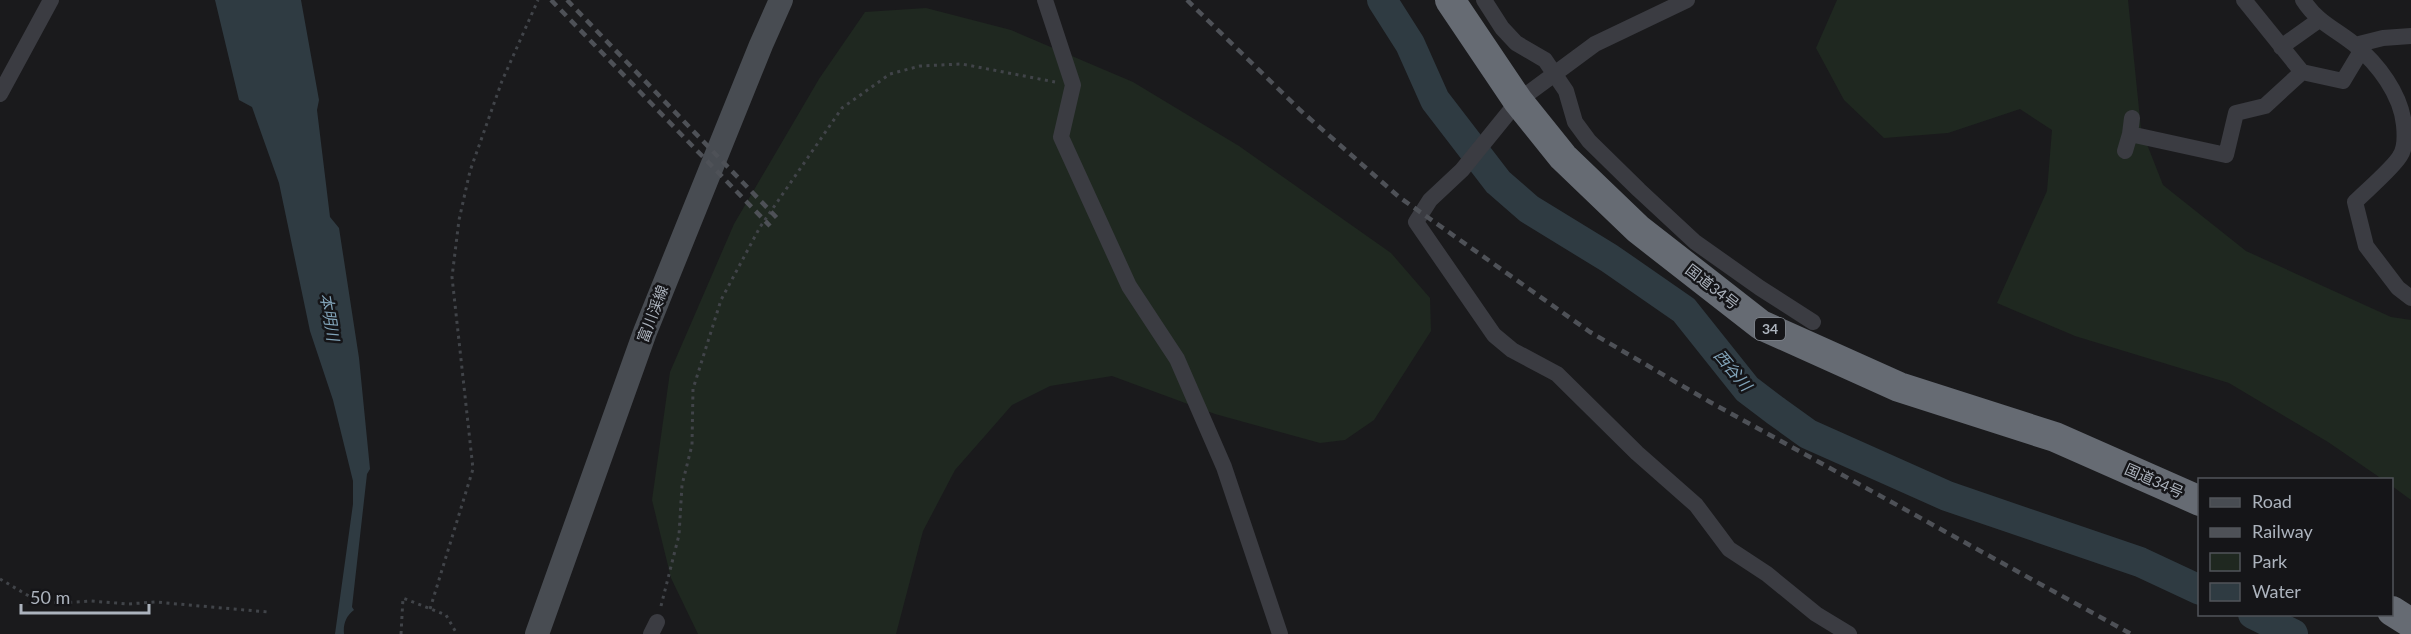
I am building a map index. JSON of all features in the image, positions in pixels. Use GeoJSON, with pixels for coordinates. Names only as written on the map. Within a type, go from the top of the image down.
{"type":"FeatureCollection","features":[{"type":"Feature","properties":{"kind":"highway","name":"国道34号"},"geometry":{"type":"LineString","coordinates":[[1450,0],[1518,101],[1563,157],[1638,229],[1761,325],[1899,387],[2055,437],[2198,501]]}},
{"type":"Feature","properties":{"kind":"highway"},"geometry":{"type":"LineString","coordinates":[[2393,612],[2411,623]]}},
{"type":"Feature","properties":{"kind":"main road","name":"富川渓線"},"geometry":{"type":"LineString","coordinates":[[537,634],[645,332],[781,0]]}},
{"type":"Feature","properties":{"kind":"street"},"geometry":{"type":"LineString","coordinates":[[0,94],[51,0]]}},
{"type":"Feature","properties":{"kind":"street"},"geometry":{"type":"LineString","coordinates":[[1044,0],[1073,85],[1061,137],[1129,286],[1182,370],[1224,467],[1280,634]]}},
{"type":"Feature","properties":{"kind":"street"},"geometry":{"type":"LineString","coordinates":[[1484,0],[1502,28],[1516,43],[1545,60],[1555,73],[1566,92],[1575,122],[1589,141],[1695,242],[1813,322]]}},
{"type":"Feature","properties":{"kind":"street"},"geometry":{"type":"LineString","coordinates":[[1687,0],[1595,44],[1518,101],[1462,170],[1435,195],[1416,222],[1494,335],[1512,350],[1557,374],[1637,453],[1695,505],[1729,549],[1767,574],[1816,614],[1849,634]]}},
{"type":"Feature","properties":{"kind":"street"},"geometry":{"type":"LineString","coordinates":[[2244,0],[2302,72],[2343,81],[2358,48],[2383,38],[2411,36]]}},
{"type":"Feature","properties":{"kind":"street"},"geometry":{"type":"LineString","coordinates":[[2303,0],[2313,16],[2358,48],[2374,63],[2389,83],[2403,112],[2406,138],[2400,156],[2355,202],[2366,246],[2398,288],[2411,298]]}},
{"type":"Feature","properties":{"kind":"street"},"geometry":{"type":"LineString","coordinates":[[2282,46],[2319,20]]}},
{"type":"Feature","properties":{"kind":"street"},"geometry":{"type":"LineString","coordinates":[[2125,151],[2131,126],[2226,155],[2236,113],[2265,106],[2302,72]]}},
{"type":"Feature","properties":{"kind":"path"},"geometry":{"type":"LineString","coordinates":[[430,609],[473,469],[452,277],[459,220],[470,171],[502,81],[538,0]]}},
{"type":"Feature","properties":{"kind":"path"},"geometry":{"type":"LineString","coordinates":[[654,628],[679,535],[682,485],[693,445],[693,389],[722,300],[760,228],[842,108],[891,74],[920,66],[963,64],[1073,85]]}},
{"type":"Feature","properties":{"kind":"path"},"geometry":{"type":"LineString","coordinates":[[0,579],[34,599],[59,603],[156,602],[268,612]]}},
{"type":"Feature","properties":{"kind":"path"},"geometry":{"type":"LineString","coordinates":[[401,634],[403,598],[446,615],[457,634]]}},
{"type":"Feature","properties":{"kind":"green space"},"geometry":{"type":"Polygon","coordinates":[[[1837,0],[2128,0],[2141,129],[2163,185],[2246,251],[2391,317],[2411,320],[2411,500],[2393,487],[2393,478],[2381,478],[2328,442],[2229,383],[2075,336],[1997,303],[2047,191],[2052,130],[2020,109],[1948,133],[1884,138],[1844,100],[1816,48],[1837,0]]]}},
{"type":"Feature","properties":{"kind":"green space"},"geometry":{"type":"Polygon","coordinates":[[[926,8],[1011,30],[1133,82],[1239,146],[1391,253],[1430,298],[1431,331],[1374,420],[1345,440],[1320,443],[1215,414],[1112,376],[1050,386],[1012,405],[955,470],[923,531],[896,634],[698,634],[671,578],[652,500],[670,372],[734,224],[819,79],[865,12],[926,8]]]}},
{"type":"Feature","properties":{"kind":"water","name":"本明川"},"geometry":{"type":"Polygon","coordinates":[[[215,0],[301,0],[319,100],[317,110],[330,217],[339,228],[359,358],[370,469],[367,474],[352,607],[354,610],[346,620],[344,634],[335,634],[353,504],[353,481],[333,400],[310,331],[279,183],[252,107],[239,100],[215,0]]]}},
{"type":"Feature","properties":{"kind":"waterway","name":"西谷川"},"geometry":{"type":"LineString","coordinates":[[1382,0],[1410,44],[1435,100],[1498,182],[1529,209],[1609,258],[1684,310],[1747,389],[1776,411],[1808,434],[1947,496],[2140,562],[2198,589]]}},
{"type":"Feature","properties":{"kind":"waterway","name":"西谷川"},"geometry":{"type":"LineString","coordinates":[[2257,616],[2293,634]]}},
{"type":"Feature","properties":{"kind":"railway"},"geometry":{"type":"LineString","coordinates":[[551,0],[770,226]]}},
{"type":"Feature","properties":{"kind":"railway"},"geometry":{"type":"LineString","coordinates":[[567,0],[778,219]]}},
{"type":"Feature","properties":{"kind":"railway"},"geometry":{"type":"LineString","coordinates":[[1187,0],[1300,110],[1399,197],[1590,332],[1710,402],[2131,634]]}}]}
